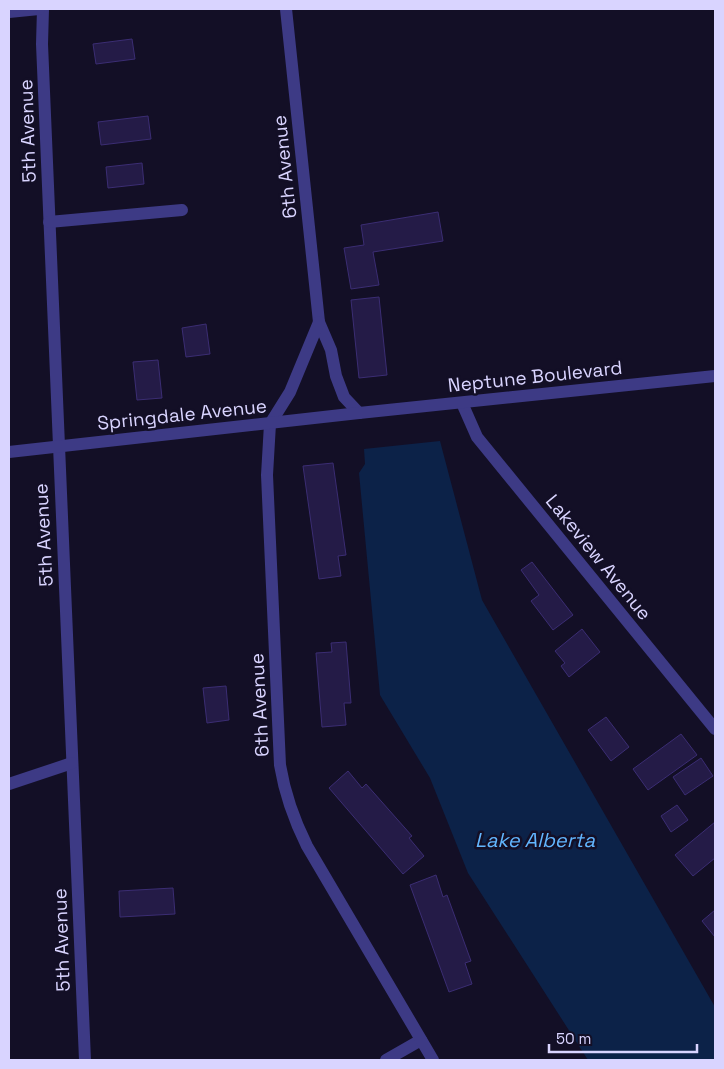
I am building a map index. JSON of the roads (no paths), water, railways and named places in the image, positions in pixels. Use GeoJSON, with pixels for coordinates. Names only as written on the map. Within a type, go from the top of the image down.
{"type":"FeatureCollection","features":[{"type":"Feature","properties":{"kind":"street"},"geometry":{"type":"LineString","coordinates":[[9,12],[39,9]]}},
{"type":"Feature","properties":{"kind":"street","name":"5th Avenue"},"geometry":{"type":"LineString","coordinates":[[43,9],[42,44],[49,222],[85,1060]]}},
{"type":"Feature","properties":{"kind":"street","name":"6th Avenue"},"geometry":{"type":"LineString","coordinates":[[286,9],[318,322],[331,350],[336,376],[344,397],[359,413]]}},
{"type":"Feature","properties":{"kind":"street"},"geometry":{"type":"LineString","coordinates":[[49,222],[182,210]]}},
{"type":"Feature","properties":{"kind":"street","name":"6th Avenue"},"geometry":{"type":"LineString","coordinates":[[318,322],[290,392],[270,424],[267,485],[280,765],[284,789],[294,818],[307,846],[432,1060]]}},
{"type":"Feature","properties":{"kind":"street","name":"Neptune Boulevard"},"geometry":{"type":"LineString","coordinates":[[359,413],[715,376]]}},
{"type":"Feature","properties":{"kind":"street","name":"Lakeview Avenue"},"geometry":{"type":"LineString","coordinates":[[462,403],[477,437],[715,729]]}},
{"type":"Feature","properties":{"kind":"street","name":"Springdale Avenue"},"geometry":{"type":"LineString","coordinates":[[9,452],[359,413]]}},
{"type":"Feature","properties":{"kind":"street"},"geometry":{"type":"LineString","coordinates":[[9,784],[72,763]]}},
{"type":"Feature","properties":{"kind":"street"},"geometry":{"type":"LineString","coordinates":[[386,1060],[421,1040]]}},
{"type":"Feature","properties":{"kind":"water","name":"Lake Alberta"},"geometry":{"type":"Polygon","coordinates":[[[440,441],[482,600],[715,1007],[715,1060],[588,1060],[468,873],[430,778],[380,695],[359,473],[365,464],[364,449],[440,441]]]}}]}
